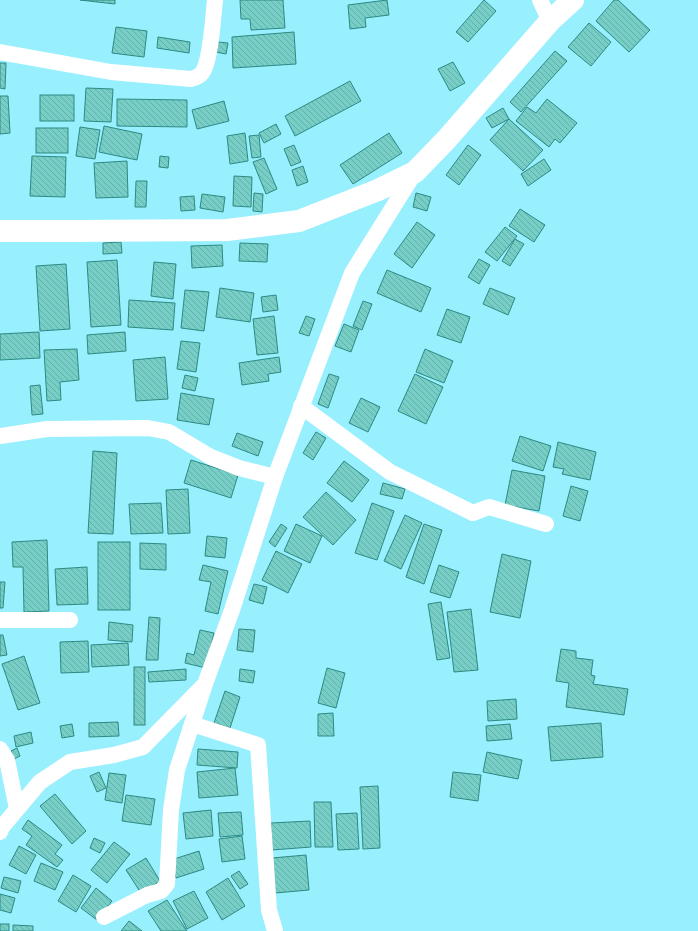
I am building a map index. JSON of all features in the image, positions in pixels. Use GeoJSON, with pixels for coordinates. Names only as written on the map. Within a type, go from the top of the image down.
{"type":"FeatureCollection","features":[{"type":"Feature","properties":{"kind":"street"},"geometry":{"type":"LineString","coordinates":[[0,52],[111,72],[191,79],[198,77],[202,72],[208,54],[215,0]]}},
{"type":"Feature","properties":{"kind":"street"},"geometry":{"type":"LineString","coordinates":[[540,0],[550,21]]}},
{"type":"Feature","properties":{"kind":"street"},"geometry":{"type":"LineString","coordinates":[[104,917],[148,895],[161,891],[167,884],[171,810],[177,770],[205,684],[232,610],[275,477],[352,273],[414,172],[446,140],[550,21],[573,0]]}},
{"type":"Feature","properties":{"kind":"street"},"geometry":{"type":"LineString","coordinates":[[0,230],[227,230],[299,221],[378,190],[414,172]]}},
{"type":"Feature","properties":{"kind":"street"},"geometry":{"type":"LineString","coordinates":[[301,406],[390,472],[473,513],[490,506],[546,524]]}},
{"type":"Feature","properties":{"kind":"street"},"geometry":{"type":"LineString","coordinates":[[0,436],[47,429],[148,428],[169,432],[211,457],[239,468],[275,477]]}},
{"type":"Feature","properties":{"kind":"street"},"geometry":{"type":"LineString","coordinates":[[0,620],[70,620]]}},
{"type":"Feature","properties":{"kind":"street"},"geometry":{"type":"LineString","coordinates":[[1,829],[40,782],[70,762],[114,755],[143,748],[205,684]]}},
{"type":"Feature","properties":{"kind":"street"},"geometry":{"type":"LineString","coordinates":[[192,724],[258,745],[269,910],[275,931]]}},
{"type":"Feature","properties":{"kind":"street"},"geometry":{"type":"LineString","coordinates":[[0,749],[7,760],[17,809]]}},
{"type":"Feature","properties":{"kind":"building"},"geometry":{"type":"Polygon","coordinates":[[[80,0],[115,0],[115,4],[80,0]]]}},
{"type":"Feature","properties":{"kind":"building"},"geometry":{"type":"Polygon","coordinates":[[[240,0],[283,0],[285,28],[251,30],[250,19],[241,19],[240,0]]]}},
{"type":"Feature","properties":{"kind":"building"},"geometry":{"type":"Polygon","coordinates":[[[387,0],[389,15],[365,18],[366,27],[350,29],[348,5],[387,0]]]}},
{"type":"Feature","properties":{"kind":"building"},"geometry":{"type":"Polygon","coordinates":[[[484,0],[496,11],[468,42],[456,32],[484,0]]]}},
{"type":"Feature","properties":{"kind":"building"},"geometry":{"type":"Polygon","coordinates":[[[614,0],[618,0],[650,30],[629,52],[596,21],[614,0]]]}},
{"type":"Feature","properties":{"kind":"building"},"geometry":{"type":"Polygon","coordinates":[[[589,23],[611,42],[591,66],[568,47],[589,23]]]}},
{"type":"Feature","properties":{"kind":"building"},"geometry":{"type":"Polygon","coordinates":[[[116,27],[147,31],[144,57],[112,53],[116,27]]]}},
{"type":"Feature","properties":{"kind":"building"},"geometry":{"type":"Polygon","coordinates":[[[294,32],[296,64],[233,68],[232,37],[294,32]]]}},
{"type":"Feature","properties":{"kind":"building"},"geometry":{"type":"Polygon","coordinates":[[[158,37],[190,42],[189,53],[157,48],[158,37]]]}},
{"type":"Feature","properties":{"kind":"building"},"geometry":{"type":"Polygon","coordinates":[[[218,42],[228,43],[226,54],[216,52],[218,42]]]}},
{"type":"Feature","properties":{"kind":"building"},"geometry":{"type":"Polygon","coordinates":[[[555,51],[567,61],[521,112],[510,102],[555,51]]]}},
{"type":"Feature","properties":{"kind":"building"},"geometry":{"type":"Polygon","coordinates":[[[453,62],[465,83],[450,91],[438,69],[453,62]]]}},
{"type":"Feature","properties":{"kind":"building"},"geometry":{"type":"Polygon","coordinates":[[[0,63],[6,63],[5,89],[0,88],[0,63]]]}},
{"type":"Feature","properties":{"kind":"building"},"geometry":{"type":"Polygon","coordinates":[[[350,81],[361,101],[295,136],[285,116],[350,81]]]}},
{"type":"Feature","properties":{"kind":"building"},"geometry":{"type":"Polygon","coordinates":[[[86,88],[113,89],[111,122],[84,121],[86,88]]]}},
{"type":"Feature","properties":{"kind":"building"},"geometry":{"type":"Polygon","coordinates":[[[40,95],[74,95],[74,121],[40,121],[40,95]]]}},
{"type":"Feature","properties":{"kind":"building"},"geometry":{"type":"Polygon","coordinates":[[[0,96],[8,96],[10,133],[0,134],[0,96]]]}},
{"type":"Feature","properties":{"kind":"building"},"geometry":{"type":"Polygon","coordinates":[[[117,99],[187,100],[187,127],[117,126],[117,99]]]}},
{"type":"Feature","properties":{"kind":"building"},"geometry":{"type":"Polygon","coordinates":[[[547,99],[577,123],[560,143],[555,139],[549,147],[516,121],[527,107],[536,113],[547,99]]]}},
{"type":"Feature","properties":{"kind":"building"},"geometry":{"type":"Polygon","coordinates":[[[224,101],[229,121],[197,129],[192,110],[224,101]]]}},
{"type":"Feature","properties":{"kind":"building"},"geometry":{"type":"Polygon","coordinates":[[[503,108],[509,119],[492,128],[486,118],[503,108]]]}},
{"type":"Feature","properties":{"kind":"building"},"geometry":{"type":"Polygon","coordinates":[[[509,119],[543,150],[523,171],[490,140],[509,119]]]}},
{"type":"Feature","properties":{"kind":"building"},"geometry":{"type":"Polygon","coordinates":[[[276,124],[281,134],[264,143],[259,133],[276,124]]]}},
{"type":"Feature","properties":{"kind":"building"},"geometry":{"type":"Polygon","coordinates":[[[104,126],[142,134],[137,160],[99,152],[104,126]]]}},
{"type":"Feature","properties":{"kind":"building"},"geometry":{"type":"Polygon","coordinates":[[[80,127],[100,130],[95,159],[76,156],[80,127]]]}},
{"type":"Feature","properties":{"kind":"building"},"geometry":{"type":"Polygon","coordinates":[[[36,128],[68,128],[68,153],[36,153],[36,128]]]}},
{"type":"Feature","properties":{"kind":"building"},"geometry":{"type":"Polygon","coordinates":[[[245,133],[248,161],[230,164],[227,136],[245,133]]]}},
{"type":"Feature","properties":{"kind":"building"},"geometry":{"type":"Polygon","coordinates":[[[389,133],[402,153],[353,184],[340,165],[389,133]]]}},
{"type":"Feature","properties":{"kind":"building"},"geometry":{"type":"Polygon","coordinates":[[[259,135],[261,157],[252,158],[249,136],[259,135]]]}},
{"type":"Feature","properties":{"kind":"building"},"geometry":{"type":"Polygon","coordinates":[[[294,145],[301,162],[291,166],[284,149],[294,145]]]}},
{"type":"Feature","properties":{"kind":"building"},"geometry":{"type":"Polygon","coordinates":[[[468,145],[481,155],[459,185],[446,175],[468,145]]]}},
{"type":"Feature","properties":{"kind":"building"},"geometry":{"type":"Polygon","coordinates":[[[32,156],[66,157],[65,197],[30,196],[32,156]]]}},
{"type":"Feature","properties":{"kind":"building"},"geometry":{"type":"Polygon","coordinates":[[[160,156],[169,157],[168,168],[159,167],[160,156]]]}},
{"type":"Feature","properties":{"kind":"building"},"geometry":{"type":"Polygon","coordinates":[[[264,158],[277,189],[266,194],[253,162],[264,158]]]}},
{"type":"Feature","properties":{"kind":"building"},"geometry":{"type":"Polygon","coordinates":[[[544,159],[551,170],[528,186],[521,174],[544,159]]]}},
{"type":"Feature","properties":{"kind":"building"},"geometry":{"type":"Polygon","coordinates":[[[127,161],[128,197],[96,198],[94,163],[127,161]]]}},
{"type":"Feature","properties":{"kind":"building"},"geometry":{"type":"Polygon","coordinates":[[[303,166],[308,182],[297,186],[292,170],[303,166]]]}},
{"type":"Feature","properties":{"kind":"building"},"geometry":{"type":"Polygon","coordinates":[[[234,176],[252,177],[251,207],[233,206],[234,176]]]}},
{"type":"Feature","properties":{"kind":"building"},"geometry":{"type":"Polygon","coordinates":[[[136,181],[147,181],[146,207],[135,207],[136,181]]]}},
{"type":"Feature","properties":{"kind":"building"},"geometry":{"type":"Polygon","coordinates":[[[254,193],[263,194],[262,212],[253,211],[254,193]]]}},
{"type":"Feature","properties":{"kind":"building"},"geometry":{"type":"Polygon","coordinates":[[[416,193],[431,197],[427,211],[413,207],[416,193]]]}},
{"type":"Feature","properties":{"kind":"building"},"geometry":{"type":"Polygon","coordinates":[[[202,194],[225,197],[223,212],[200,208],[202,194]]]}},
{"type":"Feature","properties":{"kind":"building"},"geometry":{"type":"Polygon","coordinates":[[[194,196],[195,210],[181,211],[180,197],[194,196]]]}},
{"type":"Feature","properties":{"kind":"building"},"geometry":{"type":"Polygon","coordinates":[[[520,209],[545,225],[534,242],[509,226],[520,209]]]}},
{"type":"Feature","properties":{"kind":"building"},"geometry":{"type":"Polygon","coordinates":[[[417,222],[435,235],[412,268],[394,254],[417,222]]]}},
{"type":"Feature","properties":{"kind":"building"},"geometry":{"type":"Polygon","coordinates":[[[505,227],[517,236],[497,261],[485,252],[505,227]]]}},
{"type":"Feature","properties":{"kind":"building"},"geometry":{"type":"Polygon","coordinates":[[[515,239],[524,244],[510,266],[502,261],[515,239]]]}},
{"type":"Feature","properties":{"kind":"building"},"geometry":{"type":"Polygon","coordinates":[[[121,242],[122,253],[103,254],[103,243],[121,242]]]}},
{"type":"Feature","properties":{"kind":"building"},"geometry":{"type":"Polygon","coordinates":[[[240,243],[268,244],[267,262],[239,261],[240,243]]]}},
{"type":"Feature","properties":{"kind":"building"},"geometry":{"type":"Polygon","coordinates":[[[222,245],[223,266],[192,268],[191,246],[222,245]]]}},
{"type":"Feature","properties":{"kind":"building"},"geometry":{"type":"Polygon","coordinates":[[[479,259],[490,265],[479,284],[468,277],[479,259]]]}},
{"type":"Feature","properties":{"kind":"building"},"geometry":{"type":"Polygon","coordinates":[[[117,260],[121,325],[91,327],[87,262],[117,260]]]}},
{"type":"Feature","properties":{"kind":"building"},"geometry":{"type":"Polygon","coordinates":[[[154,262],[176,264],[173,299],[151,296],[154,262]]]}},
{"type":"Feature","properties":{"kind":"building"},"geometry":{"type":"Polygon","coordinates":[[[66,264],[70,329],[40,331],[36,266],[66,264]]]}},
{"type":"Feature","properties":{"kind":"building"},"geometry":{"type":"Polygon","coordinates":[[[387,270],[431,288],[421,312],[377,293],[387,270]]]}},
{"type":"Feature","properties":{"kind":"building"},"geometry":{"type":"Polygon","coordinates":[[[220,288],[254,293],[250,322],[216,317],[220,288]]]}},
{"type":"Feature","properties":{"kind":"building"},"geometry":{"type":"Polygon","coordinates":[[[490,288],[515,298],[508,315],[483,304],[490,288]]]}},
{"type":"Feature","properties":{"kind":"building"},"geometry":{"type":"Polygon","coordinates":[[[185,290],[209,292],[204,331],[181,328],[185,290]]]}},
{"type":"Feature","properties":{"kind":"building"},"geometry":{"type":"Polygon","coordinates":[[[276,295],[278,310],[263,312],[261,297],[276,295]]]}},
{"type":"Feature","properties":{"kind":"building"},"geometry":{"type":"Polygon","coordinates":[[[129,300],[175,303],[173,330],[128,327],[129,300]]]}},
{"type":"Feature","properties":{"kind":"building"},"geometry":{"type":"Polygon","coordinates":[[[363,301],[372,304],[362,330],[353,326],[363,301]]]}},
{"type":"Feature","properties":{"kind":"building"},"geometry":{"type":"Polygon","coordinates":[[[447,309],[470,317],[461,343],[437,335],[447,309]]]}},
{"type":"Feature","properties":{"kind":"building"},"geometry":{"type":"Polygon","coordinates":[[[274,316],[278,353],[257,355],[253,319],[274,316]]]}},
{"type":"Feature","properties":{"kind":"building"},"geometry":{"type":"Polygon","coordinates":[[[306,316],[315,319],[309,336],[299,333],[306,316]]]}},
{"type":"Feature","properties":{"kind":"building"},"geometry":{"type":"Polygon","coordinates":[[[344,324],[359,330],[351,352],[335,346],[344,324]]]}},
{"type":"Feature","properties":{"kind":"building"},"geometry":{"type":"Polygon","coordinates":[[[39,332],[40,358],[0,360],[0,334],[39,332]]]}},
{"type":"Feature","properties":{"kind":"building"},"geometry":{"type":"Polygon","coordinates":[[[125,332],[126,351],[88,354],[87,335],[125,332]]]}},
{"type":"Feature","properties":{"kind":"building"},"geometry":{"type":"Polygon","coordinates":[[[181,341],[200,343],[196,372],[177,369],[181,341]]]}},
{"type":"Feature","properties":{"kind":"building"},"geometry":{"type":"Polygon","coordinates":[[[77,349],[79,380],[60,382],[61,400],[47,401],[44,350],[77,349]]]}},
{"type":"Feature","properties":{"kind":"building"},"geometry":{"type":"Polygon","coordinates":[[[425,349],[453,361],[444,383],[416,372],[425,349]]]}},
{"type":"Feature","properties":{"kind":"building"},"geometry":{"type":"Polygon","coordinates":[[[165,357],[168,399],[136,401],[133,360],[165,357]]]}},
{"type":"Feature","properties":{"kind":"building"},"geometry":{"type":"Polygon","coordinates":[[[279,357],[281,372],[268,374],[269,381],[242,385],[239,363],[279,357]]]}},
{"type":"Feature","properties":{"kind":"building"},"geometry":{"type":"Polygon","coordinates":[[[329,374],[339,377],[328,408],[318,404],[329,374]]]}},
{"type":"Feature","properties":{"kind":"building"},"geometry":{"type":"Polygon","coordinates":[[[415,374],[443,387],[426,424],[398,411],[415,374]]]}},
{"type":"Feature","properties":{"kind":"building"},"geometry":{"type":"Polygon","coordinates":[[[185,375],[198,378],[195,391],[182,388],[185,375]]]}},
{"type":"Feature","properties":{"kind":"building"},"geometry":{"type":"Polygon","coordinates":[[[40,385],[43,414],[32,415],[30,386],[40,385]]]}},
{"type":"Feature","properties":{"kind":"building"},"geometry":{"type":"Polygon","coordinates":[[[181,393],[214,399],[209,425],[177,420],[181,393]]]}},
{"type":"Feature","properties":{"kind":"building"},"geometry":{"type":"Polygon","coordinates":[[[361,398],[380,407],[368,432],[349,423],[361,398]]]}},
{"type":"Feature","properties":{"kind":"building"},"geometry":{"type":"Polygon","coordinates":[[[316,432],[326,438],[313,460],[303,453],[316,432]]]}},
{"type":"Feature","properties":{"kind":"building"},"geometry":{"type":"Polygon","coordinates":[[[237,433],[263,442],[258,456],[232,446],[237,433]]]}},
{"type":"Feature","properties":{"kind":"building"},"geometry":{"type":"Polygon","coordinates":[[[520,436],[551,446],[543,471],[512,461],[520,436]]]}},
{"type":"Feature","properties":{"kind":"building"},"geometry":{"type":"Polygon","coordinates":[[[558,442],[596,452],[590,480],[562,474],[564,469],[553,467],[558,442]]]}},
{"type":"Feature","properties":{"kind":"building"},"geometry":{"type":"Polygon","coordinates":[[[93,451],[117,453],[113,534],[88,533],[93,451]]]}},
{"type":"Feature","properties":{"kind":"building"},"geometry":{"type":"Polygon","coordinates":[[[191,460],[238,475],[231,498],[184,483],[191,460]]]}},
{"type":"Feature","properties":{"kind":"building"},"geometry":{"type":"Polygon","coordinates":[[[344,461],[369,480],[352,502],[327,483],[344,461]]]}},
{"type":"Feature","properties":{"kind":"building"},"geometry":{"type":"Polygon","coordinates":[[[512,470],[545,476],[539,511],[505,505],[512,470]]]}},
{"type":"Feature","properties":{"kind":"building"},"geometry":{"type":"Polygon","coordinates":[[[383,483],[405,489],[402,499],[380,494],[383,483]]]}},
{"type":"Feature","properties":{"kind":"building"},"geometry":{"type":"Polygon","coordinates":[[[571,486],[588,491],[580,521],[563,516],[571,486]]]}},
{"type":"Feature","properties":{"kind":"building"},"geometry":{"type":"Polygon","coordinates":[[[188,489],[190,533],[168,534],[166,490],[188,489]]]}},
{"type":"Feature","properties":{"kind":"building"},"geometry":{"type":"Polygon","coordinates":[[[326,492],[356,520],[333,545],[303,517],[326,492]]]}},
{"type":"Feature","properties":{"kind":"building"},"geometry":{"type":"Polygon","coordinates":[[[161,503],[163,533],[131,534],[129,504],[161,503]]]}},
{"type":"Feature","properties":{"kind":"building"},"geometry":{"type":"Polygon","coordinates":[[[372,503],[394,511],[377,560],[355,553],[372,503]]]}},
{"type":"Feature","properties":{"kind":"building"},"geometry":{"type":"Polygon","coordinates":[[[405,515],[422,523],[401,569],[384,561],[405,515]]]}},
{"type":"Feature","properties":{"kind":"building"},"geometry":{"type":"Polygon","coordinates":[[[281,524],[287,528],[275,547],[269,542],[281,524]]]}},
{"type":"Feature","properties":{"kind":"building"},"geometry":{"type":"Polygon","coordinates":[[[296,524],[322,536],[310,563],[284,551],[296,524]]]}},
{"type":"Feature","properties":{"kind":"building"},"geometry":{"type":"Polygon","coordinates":[[[424,524],[442,530],[424,584],[406,577],[424,524]]]}},
{"type":"Feature","properties":{"kind":"building"},"geometry":{"type":"Polygon","coordinates":[[[207,536],[227,538],[225,558],[205,556],[207,536]]]}},
{"type":"Feature","properties":{"kind":"building"},"geometry":{"type":"Polygon","coordinates":[[[47,540],[49,611],[24,612],[23,567],[13,567],[12,542],[47,540]]]}},
{"type":"Feature","properties":{"kind":"building"},"geometry":{"type":"Polygon","coordinates":[[[98,542],[130,542],[130,610],[98,610],[98,542]]]}},
{"type":"Feature","properties":{"kind":"building"},"geometry":{"type":"Polygon","coordinates":[[[140,543],[166,544],[166,570],[140,569],[140,543]]]}},
{"type":"Feature","properties":{"kind":"building"},"geometry":{"type":"Polygon","coordinates":[[[276,551],[302,564],[288,593],[262,580],[276,551]]]}},
{"type":"Feature","properties":{"kind":"building"},"geometry":{"type":"Polygon","coordinates":[[[502,554],[531,561],[520,618],[490,612],[502,554]]]}},
{"type":"Feature","properties":{"kind":"building"},"geometry":{"type":"Polygon","coordinates":[[[203,565],[228,571],[218,614],[205,611],[211,582],[199,580],[203,565]]]}},
{"type":"Feature","properties":{"kind":"building"},"geometry":{"type":"Polygon","coordinates":[[[439,565],[459,572],[450,598],[430,592],[439,565]]]}},
{"type":"Feature","properties":{"kind":"building"},"geometry":{"type":"Polygon","coordinates":[[[87,567],[88,604],[57,605],[55,569],[87,567]]]}},
{"type":"Feature","properties":{"kind":"building"},"geometry":{"type":"Polygon","coordinates":[[[0,582],[5,582],[3,608],[0,608],[0,582]]]}},
{"type":"Feature","properties":{"kind":"building"},"geometry":{"type":"Polygon","coordinates":[[[254,584],[267,587],[263,604],[249,600],[254,584]]]}},
{"type":"Feature","properties":{"kind":"building"},"geometry":{"type":"Polygon","coordinates":[[[441,602],[450,658],[437,660],[428,604],[441,602]]]}},
{"type":"Feature","properties":{"kind":"building"},"geometry":{"type":"Polygon","coordinates":[[[471,609],[478,670],[454,672],[447,612],[471,609]]]}},
{"type":"Feature","properties":{"kind":"building"},"geometry":{"type":"Polygon","coordinates":[[[149,617],[160,618],[158,660],[146,660],[149,617]]]}},
{"type":"Feature","properties":{"kind":"building"},"geometry":{"type":"Polygon","coordinates":[[[109,622],[133,625],[132,642],[108,640],[109,622]]]}},
{"type":"Feature","properties":{"kind":"building"},"geometry":{"type":"Polygon","coordinates":[[[239,629],[255,630],[253,652],[237,650],[239,629]]]}},
{"type":"Feature","properties":{"kind":"building"},"geometry":{"type":"Polygon","coordinates":[[[200,630],[214,633],[206,668],[185,663],[187,653],[194,655],[200,630]]]}},
{"type":"Feature","properties":{"kind":"building"},"geometry":{"type":"Polygon","coordinates":[[[0,635],[3,635],[7,655],[0,656],[0,635]]]}},
{"type":"Feature","properties":{"kind":"building"},"geometry":{"type":"Polygon","coordinates":[[[88,641],[89,672],[61,673],[60,642],[88,641]]]}},
{"type":"Feature","properties":{"kind":"building"},"geometry":{"type":"Polygon","coordinates":[[[128,643],[129,665],[92,667],[91,645],[128,643]]]}},
{"type":"Feature","properties":{"kind":"building"},"geometry":{"type":"Polygon","coordinates":[[[561,649],[576,651],[576,658],[593,660],[591,675],[595,676],[593,684],[628,689],[624,715],[566,707],[569,683],[556,681],[561,649]]]}},
{"type":"Feature","properties":{"kind":"building"},"geometry":{"type":"Polygon","coordinates":[[[24,656],[40,703],[18,710],[2,664],[24,656]]]}},
{"type":"Feature","properties":{"kind":"building"},"geometry":{"type":"Polygon","coordinates":[[[134,667],[145,667],[145,725],[134,725],[134,667]]]}},
{"type":"Feature","properties":{"kind":"building"},"geometry":{"type":"Polygon","coordinates":[[[327,668],[345,673],[336,708],[318,703],[327,668]]]}},
{"type":"Feature","properties":{"kind":"building"},"geometry":{"type":"Polygon","coordinates":[[[186,669],[186,680],[149,682],[148,672],[186,669]]]}},
{"type":"Feature","properties":{"kind":"building"},"geometry":{"type":"Polygon","coordinates":[[[240,669],[255,671],[253,683],[239,681],[240,669]]]}},
{"type":"Feature","properties":{"kind":"building"},"geometry":{"type":"Polygon","coordinates":[[[225,691],[240,697],[230,728],[214,723],[225,691]]]}},
{"type":"Feature","properties":{"kind":"building"},"geometry":{"type":"Polygon","coordinates":[[[516,699],[517,719],[488,721],[487,701],[516,699]]]}},
{"type":"Feature","properties":{"kind":"building"},"geometry":{"type":"Polygon","coordinates":[[[333,713],[334,736],[318,736],[318,714],[333,713]]]}},
{"type":"Feature","properties":{"kind":"building"},"geometry":{"type":"Polygon","coordinates":[[[118,722],[119,736],[89,737],[89,723],[118,722]]]}},
{"type":"Feature","properties":{"kind":"building"},"geometry":{"type":"Polygon","coordinates":[[[601,723],[603,757],[551,761],[548,727],[601,723]]]}},
{"type":"Feature","properties":{"kind":"building"},"geometry":{"type":"Polygon","coordinates":[[[72,724],[74,736],[62,738],[60,726],[72,724]]]}},
{"type":"Feature","properties":{"kind":"building"},"geometry":{"type":"Polygon","coordinates":[[[510,724],[512,739],[487,741],[486,726],[510,724]]]}},
{"type":"Feature","properties":{"kind":"building"},"geometry":{"type":"Polygon","coordinates":[[[31,732],[33,743],[16,747],[14,736],[31,732]]]}},
{"type":"Feature","properties":{"kind":"building"},"geometry":{"type":"Polygon","coordinates":[[[17,748],[20,756],[14,759],[11,751],[17,748]]]}},
{"type":"Feature","properties":{"kind":"building"},"geometry":{"type":"Polygon","coordinates":[[[198,749],[238,752],[237,768],[197,765],[198,749]]]}},
{"type":"Feature","properties":{"kind":"building"},"geometry":{"type":"Polygon","coordinates":[[[487,752],[522,760],[518,779],[483,772],[487,752]]]}},
{"type":"Feature","properties":{"kind":"building"},"geometry":{"type":"Polygon","coordinates":[[[235,768],[238,795],[199,798],[197,772],[235,768]]]}},
{"type":"Feature","properties":{"kind":"building"},"geometry":{"type":"Polygon","coordinates":[[[99,772],[106,788],[97,792],[90,776],[99,772]]]}},
{"type":"Feature","properties":{"kind":"building"},"geometry":{"type":"Polygon","coordinates":[[[453,772],[481,775],[478,801],[450,797],[453,772]]]}},
{"type":"Feature","properties":{"kind":"building"},"geometry":{"type":"Polygon","coordinates":[[[109,773],[126,775],[122,803],[105,800],[109,773]]]}},
{"type":"Feature","properties":{"kind":"building"},"geometry":{"type":"Polygon","coordinates":[[[378,786],[380,848],[363,849],[360,787],[378,786]]]}},
{"type":"Feature","properties":{"kind":"building"},"geometry":{"type":"Polygon","coordinates":[[[55,794],[86,831],[72,844],[40,806],[55,794]]]}},
{"type":"Feature","properties":{"kind":"building"},"geometry":{"type":"Polygon","coordinates":[[[126,795],[155,799],[151,825],[122,821],[126,795]]]}},
{"type":"Feature","properties":{"kind":"building"},"geometry":{"type":"Polygon","coordinates":[[[314,802],[331,802],[333,847],[315,847],[314,802]]]}},
{"type":"Feature","properties":{"kind":"building"},"geometry":{"type":"Polygon","coordinates":[[[211,810],[213,836],[186,839],[183,813],[211,810]]]}},
{"type":"Feature","properties":{"kind":"building"},"geometry":{"type":"Polygon","coordinates":[[[241,812],[243,835],[220,837],[218,813],[241,812]]]}},
{"type":"Feature","properties":{"kind":"building"},"geometry":{"type":"Polygon","coordinates":[[[357,813],[359,849],[338,850],[336,814],[357,813]]]}},
{"type":"Feature","properties":{"kind":"building"},"geometry":{"type":"Polygon","coordinates":[[[28,820],[62,845],[55,854],[63,860],[57,867],[26,845],[32,836],[22,829],[28,820]]]}},
{"type":"Feature","properties":{"kind":"building"},"geometry":{"type":"Polygon","coordinates":[[[310,821],[311,847],[272,850],[271,823],[310,821]]]}},
{"type":"Feature","properties":{"kind":"building"},"geometry":{"type":"Polygon","coordinates":[[[242,836],[245,859],[222,862],[219,839],[242,836]]]}},
{"type":"Feature","properties":{"kind":"building"},"geometry":{"type":"Polygon","coordinates":[[[94,838],[105,843],[100,853],[90,848],[94,838]]]}},
{"type":"Feature","properties":{"kind":"building"},"geometry":{"type":"Polygon","coordinates":[[[114,842],[130,854],[107,883],[91,870],[114,842]]]}},
{"type":"Feature","properties":{"kind":"building"},"geometry":{"type":"Polygon","coordinates":[[[19,846],[36,855],[26,874],[9,865],[19,846]]]}},
{"type":"Feature","properties":{"kind":"building"},"geometry":{"type":"Polygon","coordinates":[[[199,851],[204,869],[176,878],[171,860],[199,851]]]}},
{"type":"Feature","properties":{"kind":"building"},"geometry":{"type":"Polygon","coordinates":[[[306,855],[309,890],[275,893],[272,858],[306,855]]]}},
{"type":"Feature","properties":{"kind":"building"},"geometry":{"type":"Polygon","coordinates":[[[146,858],[160,881],[141,893],[126,870],[146,858]]]}},
{"type":"Feature","properties":{"kind":"building"},"geometry":{"type":"Polygon","coordinates":[[[41,863],[63,872],[55,890],[34,881],[41,863]]]}},
{"type":"Feature","properties":{"kind":"building"},"geometry":{"type":"Polygon","coordinates":[[[239,871],[248,884],[240,889],[231,876],[239,871]]]}},
{"type":"Feature","properties":{"kind":"building"},"geometry":{"type":"Polygon","coordinates":[[[73,875],[91,886],[76,912],[58,901],[73,875]]]}},
{"type":"Feature","properties":{"kind":"building"},"geometry":{"type":"Polygon","coordinates":[[[4,877],[21,881],[18,893],[1,888],[4,877]]]}},
{"type":"Feature","properties":{"kind":"building"},"geometry":{"type":"Polygon","coordinates":[[[228,878],[245,906],[222,920],[206,892],[228,878]]]}},
{"type":"Feature","properties":{"kind":"building"},"geometry":{"type":"Polygon","coordinates":[[[96,888],[112,901],[97,920],[81,908],[96,888]]]}},
{"type":"Feature","properties":{"kind":"building"},"geometry":{"type":"Polygon","coordinates":[[[194,891],[208,918],[187,929],[173,901],[194,891]]]}},
{"type":"Feature","properties":{"kind":"building"},"geometry":{"type":"Polygon","coordinates":[[[0,894],[15,898],[11,913],[0,910],[0,894]]]}},
{"type":"Feature","properties":{"kind":"building"},"geometry":{"type":"Polygon","coordinates":[[[167,900],[187,931],[161,931],[148,911],[167,900]]]}},
{"type":"Feature","properties":{"kind":"building"},"geometry":{"type":"Polygon","coordinates":[[[129,921],[142,931],[121,931],[129,921]]]}},
{"type":"Feature","properties":{"kind":"building"},"geometry":{"type":"Polygon","coordinates":[[[0,924],[9,924],[9,931],[0,931],[0,924]]]}},
{"type":"Feature","properties":{"kind":"building"},"geometry":{"type":"Polygon","coordinates":[[[13,925],[33,926],[33,931],[13,931],[13,925]]]}}]}
